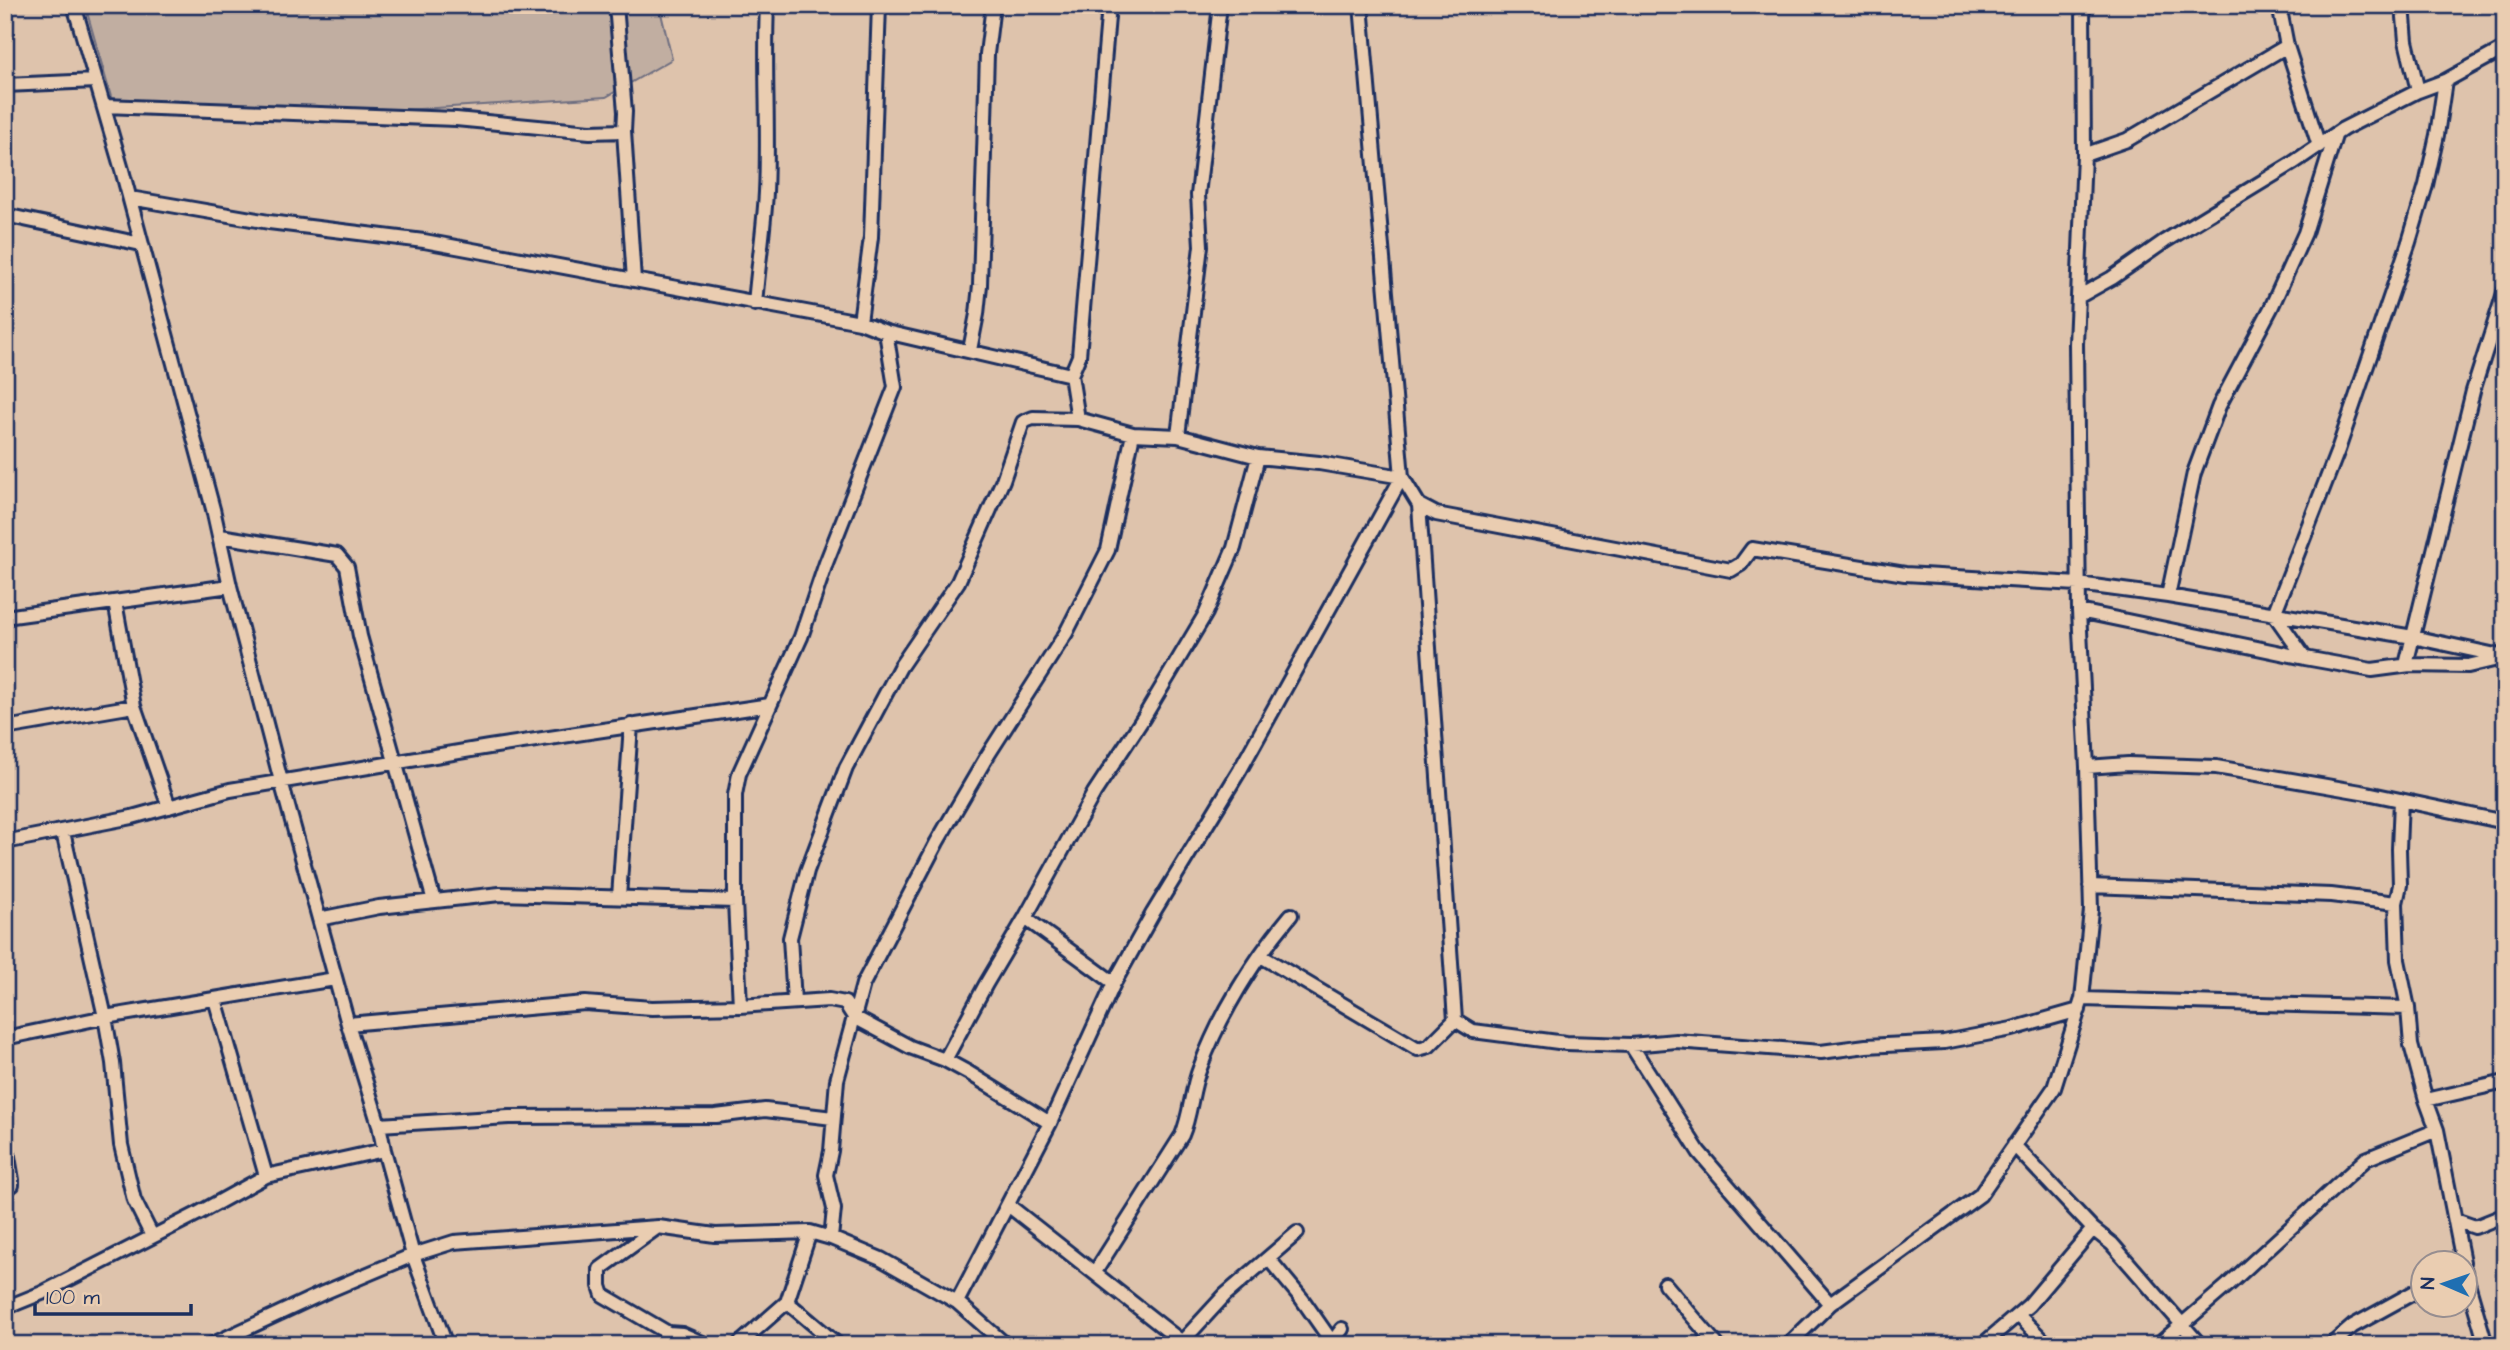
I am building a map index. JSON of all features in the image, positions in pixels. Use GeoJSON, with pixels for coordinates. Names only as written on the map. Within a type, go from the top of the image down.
{"type":"FeatureCollection","features":[{"type":"Feature","properties":{"kind":"street"},"geometry":{"type":"LineString","coordinates":[[74,5],[130,198],[335,979],[379,1125],[413,1255],[446,1345]]}},
{"type":"Feature","properties":{"kind":"street"},"geometry":{"type":"LineString","coordinates":[[617,5],[634,280]]}},
{"type":"Feature","properties":{"kind":"street"},"geometry":{"type":"LineString","coordinates":[[755,304],[766,194],[767,5]]}},
{"type":"Feature","properties":{"kind":"street"},"geometry":{"type":"LineString","coordinates":[[860,322],[871,237],[879,5]]}},
{"type":"Feature","properties":{"kind":"street"},"geometry":{"type":"LineString","coordinates":[[970,349],[980,285],[987,54],[993,5]]}},
{"type":"Feature","properties":{"kind":"street"},"geometry":{"type":"LineString","coordinates":[[1078,419],[1071,375],[1079,356],[1110,5]]}},
{"type":"Feature","properties":{"kind":"street"},"geometry":{"type":"LineString","coordinates":[[1178,436],[1201,246],[1198,195],[1220,5]]}},
{"type":"Feature","properties":{"kind":"street"},"geometry":{"type":"LineString","coordinates":[[1261,956],[1418,1049],[1429,1046],[1455,1020],[1419,505],[1402,477],[1361,5]]}},
{"type":"Feature","properties":{"kind":"street"},"geometry":{"type":"LineString","coordinates":[[1788,1345],[1830,1304],[1980,1195],[2054,1088],[2081,1005],[2089,951],[2091,910],[2078,584],[2076,344],[2084,155],[2082,5]]}},
{"type":"Feature","properties":{"kind":"street"},"geometry":{"type":"LineString","coordinates":[[2279,5],[2287,46],[2319,146]]}},
{"type":"Feature","properties":{"kind":"street"},"geometry":{"type":"LineString","coordinates":[[2403,5],[2406,41],[2418,91]]}},
{"type":"Feature","properties":{"kind":"street"},"geometry":{"type":"LineString","coordinates":[[2084,155],[2127,140],[2287,46]]}},
{"type":"Feature","properties":{"kind":"street"},"geometry":{"type":"LineString","coordinates":[[2078,297],[2112,278],[2165,241],[2217,211],[2343,129],[2418,91],[2445,81],[2505,48]]}},
{"type":"Feature","properties":{"kind":"street"},"geometry":{"type":"LineString","coordinates":[[5,86],[96,81]]}},
{"type":"Feature","properties":{"kind":"street"},"geometry":{"type":"LineString","coordinates":[[2274,614],[2338,450],[2409,242],[2429,173],[2445,81]]}},
{"type":"Feature","properties":{"kind":"street"},"geometry":{"type":"LineString","coordinates":[[104,106],[456,119],[590,132],[624,131]]}},
{"type":"Feature","properties":{"kind":"street"},"geometry":{"type":"LineString","coordinates":[[2168,596],[2194,473],[2219,406],[2271,308],[2305,233],[2335,136]]}},
{"type":"Feature","properties":{"kind":"street"},"geometry":{"type":"LineString","coordinates":[[130,198],[269,222],[424,241],[724,295],[755,304],[860,322],[886,332],[970,349],[1071,375]]}},
{"type":"Feature","properties":{"kind":"street"},"geometry":{"type":"LineString","coordinates":[[5,215],[141,244]]}},
{"type":"Feature","properties":{"kind":"street"},"geometry":{"type":"LineString","coordinates":[[2406,665],[2473,391],[2505,290]]}},
{"type":"Feature","properties":{"kind":"street"},"geometry":{"type":"LineString","coordinates":[[740,1006],[735,901],[735,795],[739,774],[801,637],[826,563],[895,387],[886,332]]}},
{"type":"Feature","properties":{"kind":"street"},"geometry":{"type":"LineString","coordinates":[[794,1002],[790,938],[807,871],[846,768],[900,667],[958,582],[1003,480],[1023,422],[1033,418],[1078,419],[1133,433],[1178,436],[1258,457],[1319,463],[1402,477]]}},
{"type":"Feature","properties":{"kind":"street"},"geometry":{"type":"LineString","coordinates":[[831,1238],[834,1209],[826,1175],[831,1151],[832,1118],[836,1107],[836,1080],[863,984],[937,842],[986,758],[1066,633],[1108,550],[1133,433]]}},
{"type":"Feature","properties":{"kind":"street"},"geometry":{"type":"LineString","coordinates":[[945,1060],[1094,793],[1144,717],[1206,613],[1234,548],[1258,457]]}},
{"type":"Feature","properties":{"kind":"street"},"geometry":{"type":"LineString","coordinates":[[957,1302],[1050,1123],[1114,983],[1240,770],[1402,477]]}},
{"type":"Feature","properties":{"kind":"street"},"geometry":{"type":"LineString","coordinates":[[1419,505],[1436,514],[1731,570],[1741,564],[1752,549],[1906,574],[2078,584],[2168,596],[2413,637],[2505,657]]}},
{"type":"Feature","properties":{"kind":"street"},"geometry":{"type":"LineString","coordinates":[[220,536],[337,555],[347,567],[360,636],[434,901]]}},
{"type":"Feature","properties":{"kind":"street"},"geometry":{"type":"LineString","coordinates":[[5,617],[230,586]]}},
{"type":"Feature","properties":{"kind":"street"},"geometry":{"type":"LineString","coordinates":[[115,602],[134,706],[169,807]]}},
{"type":"Feature","properties":{"kind":"street"},"geometry":{"type":"LineString","coordinates":[[2079,611],[2372,670],[2406,665],[2468,666],[2505,657]]}},
{"type":"Feature","properties":{"kind":"street"},"geometry":{"type":"LineString","coordinates":[[2274,614],[2305,658]]}},
{"type":"Feature","properties":{"kind":"street"},"geometry":{"type":"LineString","coordinates":[[5,842],[63,832],[230,790],[770,705]]}},
{"type":"Feature","properties":{"kind":"street"},"geometry":{"type":"LineString","coordinates":[[5,728],[134,706]]}},
{"type":"Feature","properties":{"kind":"street"},"geometry":{"type":"LineString","coordinates":[[619,897],[631,725]]}},
{"type":"Feature","properties":{"kind":"street"},"geometry":{"type":"LineString","coordinates":[[2087,767],[2128,764],[2216,767],[2401,800],[2505,822]]}},
{"type":"Feature","properties":{"kind":"street"},"geometry":{"type":"LineString","coordinates":[[2401,800],[2400,885],[2396,903],[2398,960],[2408,1008],[2410,1045],[2437,1130],[2460,1248]]}},
{"type":"Feature","properties":{"kind":"street"},"geometry":{"type":"LineString","coordinates":[[63,832],[105,1017],[113,1063],[121,1145],[134,1200],[152,1236]]}},
{"type":"Feature","properties":{"kind":"street"},"geometry":{"type":"LineString","coordinates":[[2090,886],[2331,895],[2396,903]]}},
{"type":"Feature","properties":{"kind":"street"},"geometry":{"type":"LineString","coordinates":[[319,919],[379,907],[500,894],[735,901]]}},
{"type":"Feature","properties":{"kind":"street"},"geometry":{"type":"LineString","coordinates":[[1095,1272],[1182,1135],[1188,1121],[1199,1070],[1213,1036],[1261,956],[1291,915]]}},
{"type":"Feature","properties":{"kind":"street"},"geometry":{"type":"LineString","coordinates":[[1025,918],[1114,983]]}},
{"type":"Feature","properties":{"kind":"street"},"geometry":{"type":"LineString","coordinates":[[5,1038],[105,1017],[335,979]]}},
{"type":"Feature","properties":{"kind":"street"},"geometry":{"type":"LineString","coordinates":[[215,999],[266,1176]]}},
{"type":"Feature","properties":{"kind":"street"},"geometry":{"type":"LineString","coordinates":[[348,1024],[585,1003],[652,1008],[829,1000],[845,1003],[854,1017],[910,1047],[945,1060],[1050,1123]]}},
{"type":"Feature","properties":{"kind":"street"},"geometry":{"type":"LineString","coordinates":[[1455,1020],[1473,1031],[1566,1044],[1631,1045],[1676,1041],[1821,1052],[1866,1046],[1944,1042],[2011,1029],[2081,1005],[2408,1008]]}},
{"type":"Feature","properties":{"kind":"street"},"geometry":{"type":"LineString","coordinates":[[1631,1045],[1699,1152],[1830,1304]]}},
{"type":"Feature","properties":{"kind":"street"},"geometry":{"type":"LineString","coordinates":[[2426,1100],[2505,1082]]}},
{"type":"Feature","properties":{"kind":"street"},"geometry":{"type":"LineString","coordinates":[[379,1125],[509,1118],[716,1116],[765,1110],[832,1118]]}},
{"type":"Feature","properties":{"kind":"street"},"geometry":{"type":"LineString","coordinates":[[2158,1345],[2366,1159],[2437,1130]]}},
{"type":"Feature","properties":{"kind":"street"},"geometry":{"type":"LineString","coordinates":[[5,1139],[12,1185],[5,1189]]}},
{"type":"Feature","properties":{"kind":"street"},"geometry":{"type":"LineString","coordinates":[[2014,1145],[2093,1228],[2112,1244],[2200,1345]]}},
{"type":"Feature","properties":{"kind":"street"},"geometry":{"type":"LineString","coordinates":[[5,1308],[42,1293],[266,1176],[384,1150]]}},
{"type":"Feature","properties":{"kind":"street"},"geometry":{"type":"LineString","coordinates":[[1008,1205],[1095,1272],[1180,1343],[1225,1295],[1297,1233]]}},
{"type":"Feature","properties":{"kind":"street"},"geometry":{"type":"LineString","coordinates":[[2455,1220],[2475,1227],[2505,1215]]}},
{"type":"Feature","properties":{"kind":"street"},"geometry":{"type":"LineString","coordinates":[[658,1227],[600,1269],[601,1292],[679,1340],[707,1345]]}},
{"type":"Feature","properties":{"kind":"street"},"geometry":{"type":"LineString","coordinates":[[211,1345],[323,1293],[413,1255],[454,1242],[658,1227],[715,1235],[810,1232],[831,1238],[881,1259],[957,1302],[1006,1345]]}},
{"type":"Feature","properties":{"kind":"street"},"geometry":{"type":"LineString","coordinates":[[1982,1345],[2029,1306],[2093,1228]]}},
{"type":"Feature","properties":{"kind":"street"},"geometry":{"type":"LineString","coordinates":[[738,1345],[788,1303],[810,1232]]}},
{"type":"Feature","properties":{"kind":"street"},"geometry":{"type":"LineString","coordinates":[[1268,1258],[1302,1299],[1331,1343],[1342,1329]]}},
{"type":"Feature","properties":{"kind":"street"},"geometry":{"type":"LineString","coordinates":[[1665,1284],[1717,1345]]}},
{"type":"Feature","properties":{"kind":"street"},"geometry":{"type":"LineString","coordinates":[[2331,1345],[2353,1326],[2408,1296]]}},
{"type":"Feature","properties":{"kind":"street"},"geometry":{"type":"LineString","coordinates":[[788,1303],[838,1345]]}},
{"type":"Feature","properties":{"kind":"street"},"geometry":{"type":"LineString","coordinates":[[2018,1315],[2048,1345]]}},
{"type":"Feature","properties":{"kind":"street"},"geometry":{"type":"LineString","coordinates":[[2478,1316],[2486,1345]]}},
{"type":"Feature","properties":{"kind":"shaded area"},"geometry":{"type":"Polygon","coordinates":[[[85,5],[659,5],[672,59],[606,97],[325,115],[115,111],[85,5]]]}}]}
